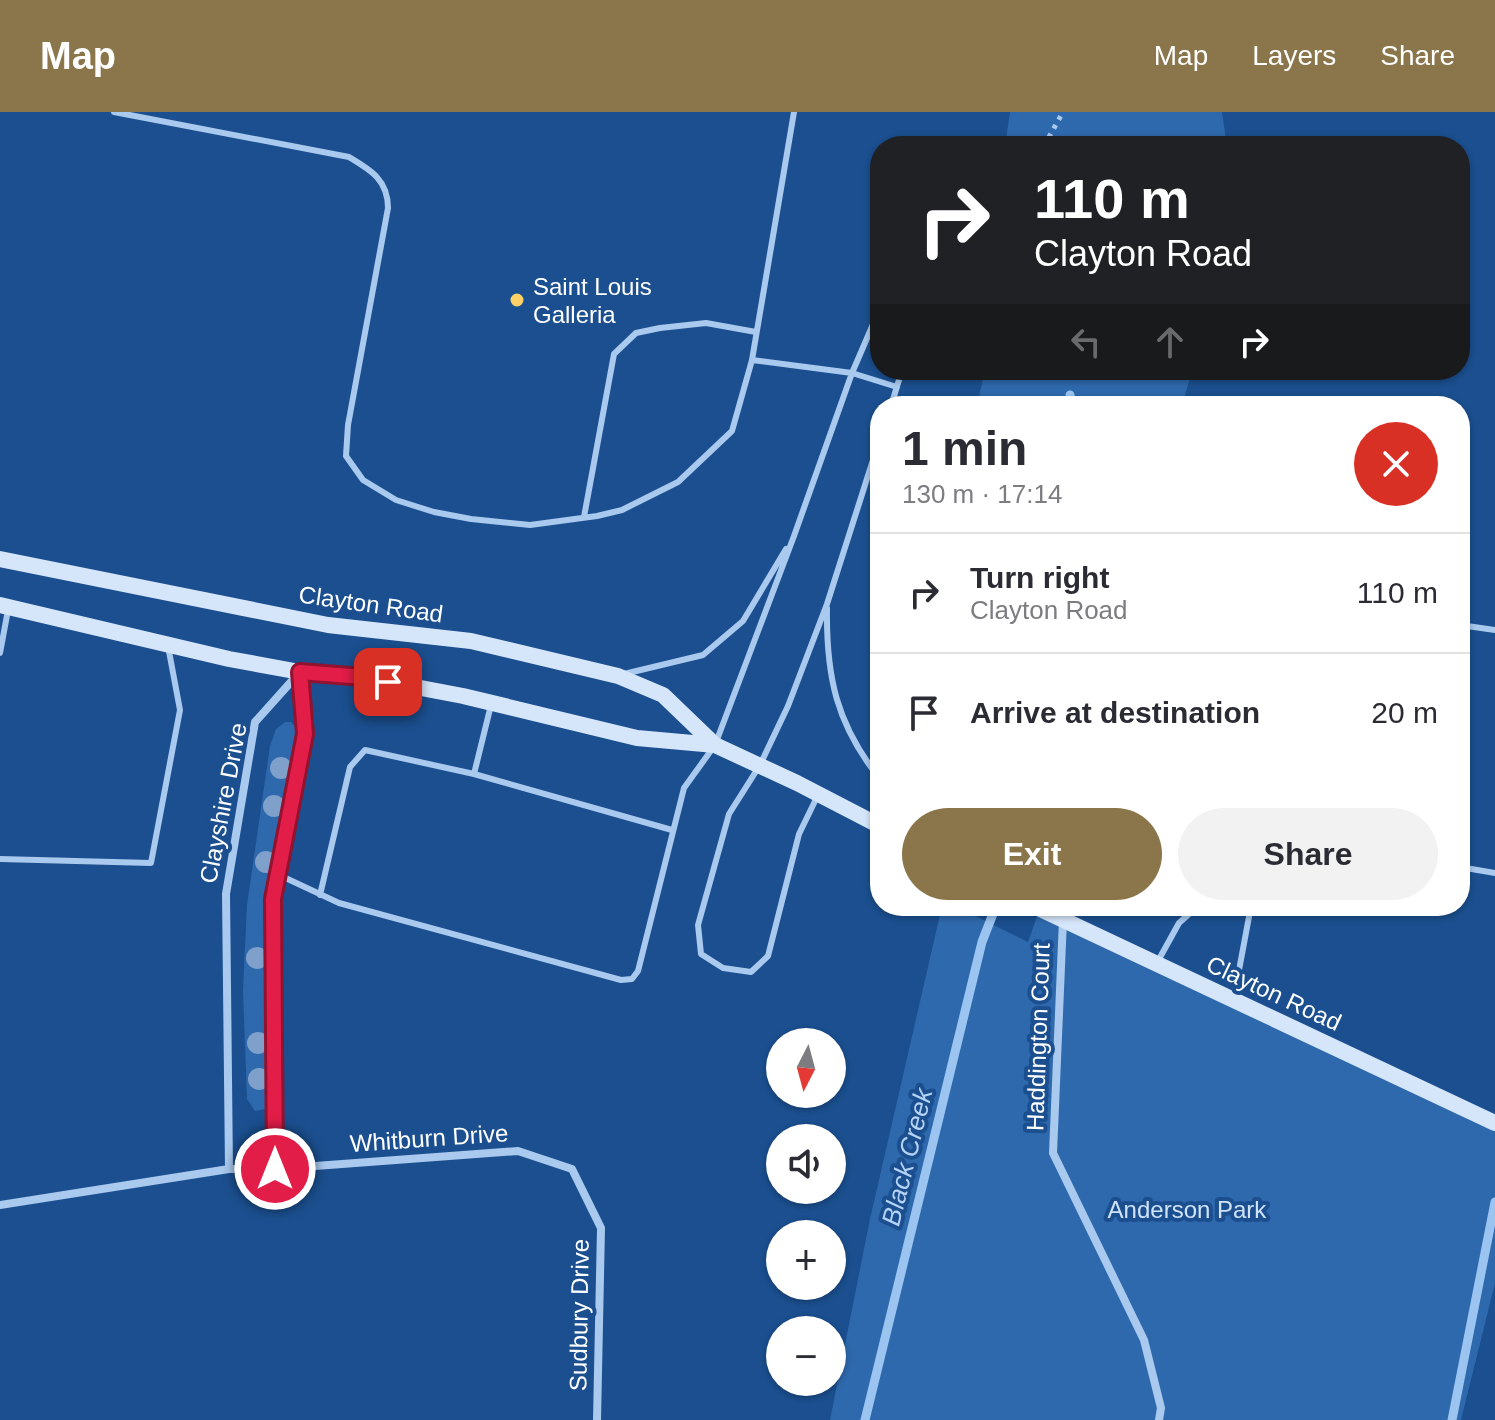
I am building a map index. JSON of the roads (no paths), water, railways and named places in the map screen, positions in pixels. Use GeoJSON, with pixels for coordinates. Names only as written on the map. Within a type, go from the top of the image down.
{"type":"FeatureCollection","features":[{"type":"Feature","properties":{"kind":"main road","name":"Clayton Road"},"geometry":{"type":"LineString","coordinates":[[0,559],[328,625],[471,641],[618,676],[663,695],[715,745]]}},
{"type":"Feature","properties":{"kind":"main road","name":"Clayton Road"},"geometry":{"type":"LineString","coordinates":[[4,606],[300,672],[363,677],[492,703],[637,738],[715,745],[870,821]]}},
{"type":"Feature","properties":{"kind":"main road","name":"Clayton Road"},"geometry":{"type":"LineString","coordinates":[[1055,916],[1495,1123]]}},
{"type":"Feature","properties":{"kind":"street"},"geometry":{"type":"LineString","coordinates":[[275,1169],[273,899],[305,734],[300,672]]}},
{"type":"Feature","properties":{"kind":"street","name":"Clayshire Drive"},"geometry":{"type":"LineString","coordinates":[[229,1169],[226,894],[255,722],[300,672]]}},
{"type":"Feature","properties":{"kind":"street","name":"Haddington Court"},"geometry":{"type":"LineString","coordinates":[[1063,920],[1053,1153],[1144,1340],[1161,1408],[1159,1420]]}},
{"type":"Feature","properties":{"kind":"street","name":"Whitburn Drive"},"geometry":{"type":"LineString","coordinates":[[0,1205],[229,1169],[275,1169],[518,1151],[572,1169]]}},
{"type":"Feature","properties":{"kind":"street","name":"Sudbury Drive"},"geometry":{"type":"LineString","coordinates":[[572,1169],[601,1228],[597,1420]]}},
{"type":"Feature","properties":{"kind":"lane"},"geometry":{"type":"LineString","coordinates":[[114,112],[349,157],[380,180],[388,193],[388,208],[348,425],[346,456],[363,480],[396,500],[434,512],[530,525],[622,510],[678,482],[732,431],[752,360],[794,112]]}},
{"type":"Feature","properties":{"kind":"lane"},"geometry":{"type":"LineString","coordinates":[[584,517],[614,354],[636,333],[660,328],[706,323],[756,332]]}},
{"type":"Feature","properties":{"kind":"lane"},"geometry":{"type":"LineString","coordinates":[[277,874],[339,903],[621,980],[632,979],[638,971],[684,788],[715,745],[870,331]]}},
{"type":"Feature","properties":{"kind":"lane"},"geometry":{"type":"LineString","coordinates":[[752,360],[852,373],[870,379]]}},
{"type":"Feature","properties":{"kind":"lane"},"geometry":{"type":"LineString","coordinates":[[874,380],[897,387]]}},
{"type":"Feature","properties":{"kind":"lane"},"geometry":{"type":"LineString","coordinates":[[894,396],[899,380]]}},
{"type":"Feature","properties":{"kind":"lane"},"geometry":{"type":"LineString","coordinates":[[818,794],[799,834],[768,956],[751,972],[723,968],[701,954],[698,925],[729,814],[760,765],[788,706],[827,604],[870,469]]}},
{"type":"Feature","properties":{"kind":"lane"},"geometry":{"type":"LineString","coordinates":[[618,676],[703,655],[743,621],[794,536]]}},
{"type":"Feature","properties":{"kind":"lane"},"geometry":{"type":"LineString","coordinates":[[827,604],[826,650],[831,681],[843,723],[870,764]]}},
{"type":"Feature","properties":{"kind":"lane"},"geometry":{"type":"LineString","coordinates":[[0,653],[4,606]]}},
{"type":"Feature","properties":{"kind":"lane"},"geometry":{"type":"LineString","coordinates":[[1470,626],[1495,630]]}},
{"type":"Feature","properties":{"kind":"lane"},"geometry":{"type":"LineString","coordinates":[[0,859],[151,863],[180,710],[168,644]]}},
{"type":"Feature","properties":{"kind":"lane"},"geometry":{"type":"LineString","coordinates":[[474,774],[492,703]]}},
{"type":"Feature","properties":{"kind":"lane"},"geometry":{"type":"LineString","coordinates":[[320,895],[350,767],[365,750],[474,774],[672,830]]}},
{"type":"Feature","properties":{"kind":"lane"},"geometry":{"type":"LineString","coordinates":[[1470,869],[1495,873]]}},
{"type":"Feature","properties":{"kind":"lane"},"geometry":{"type":"LineString","coordinates":[[1156,964],[1179,923],[1187,916]]}},
{"type":"Feature","properties":{"kind":"lane"},"geometry":{"type":"LineString","coordinates":[[1233,1001],[1249,916]]}},
{"type":"Feature","properties":{"kind":"waterway","name":"Black Creek"},"geometry":{"type":"LineString","coordinates":[[865,1420],[982,942],[992,916]]}},
{"type":"Feature","properties":{"kind":"waterway"},"geometry":{"type":"LineString","coordinates":[[1452,1420],[1495,1202]]}},
{"type":"Feature","properties":{"kind":"place","name":"Saint Louis Galleria"},"geometry":{"type":"Point","coordinates":[517,300]}},
{"type":"Feature","properties":{"kind":"park label","name":"Anderson Park"},"geometry":{"type":"Point","coordinates":[1187,1209]}}]}
